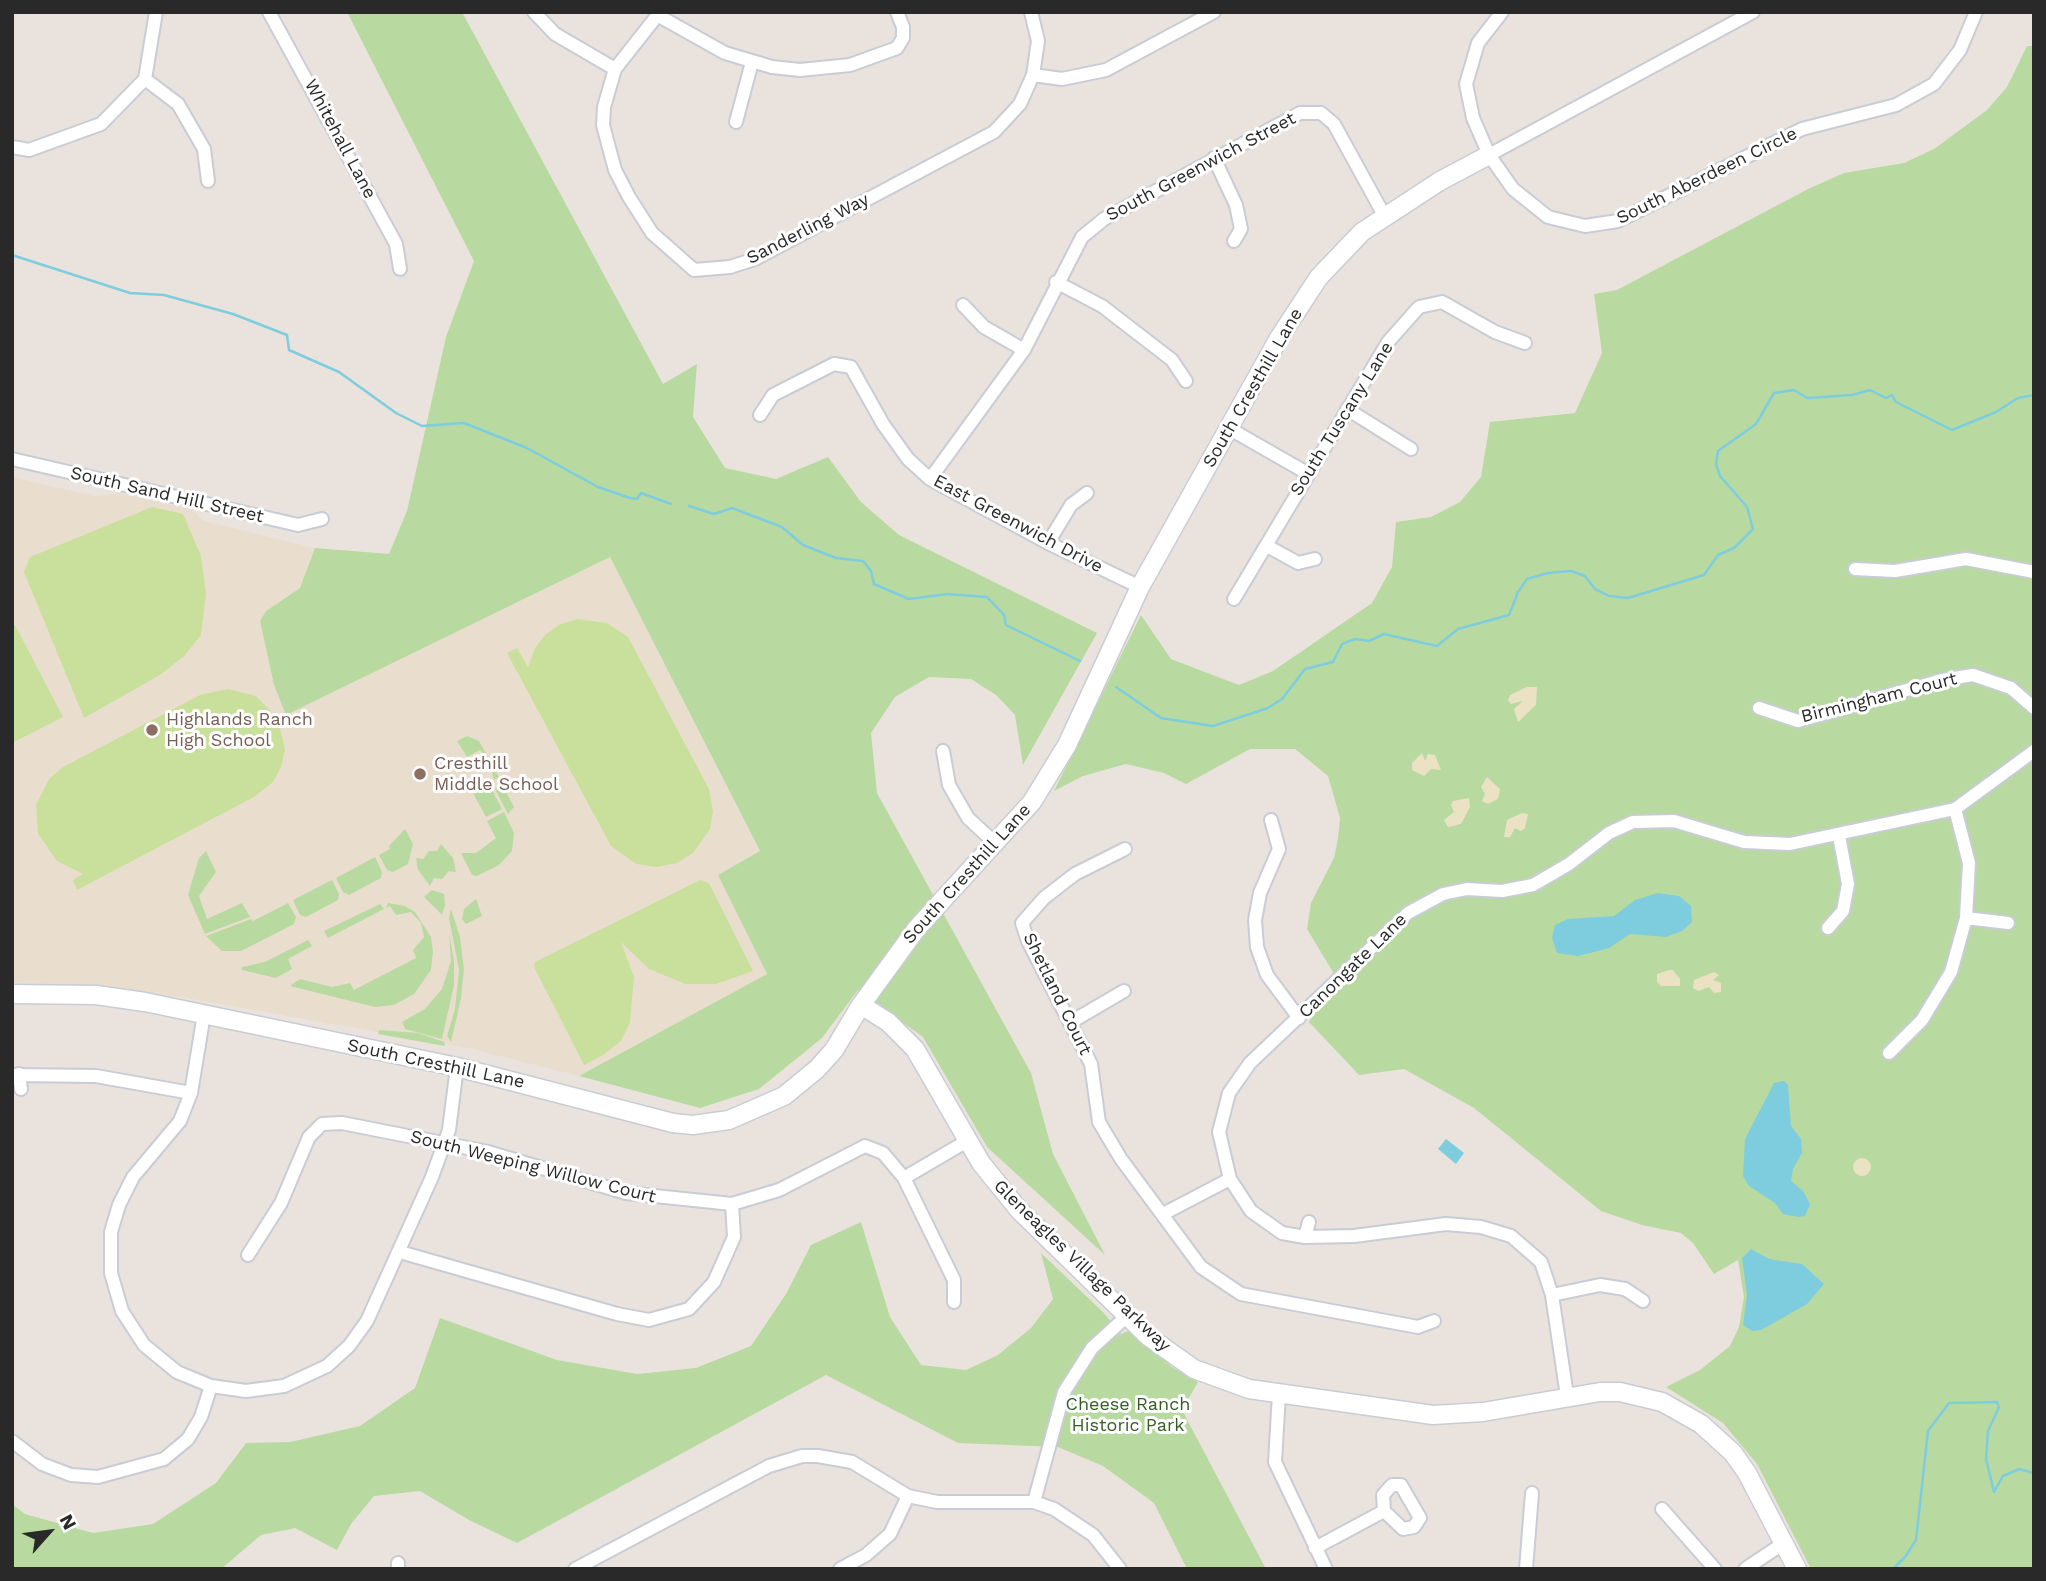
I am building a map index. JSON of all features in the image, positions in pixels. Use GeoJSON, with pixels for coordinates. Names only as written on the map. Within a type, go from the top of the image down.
{"type":"FeatureCollection","features":[{"type":"Feature","properties":{"kind":"street"},"geometry":{"type":"LineString","coordinates":[[12,147],[29,150],[101,124],[145,79],[156,12]]}},
{"type":"Feature","properties":{"kind":"street","name":"Whitehall Lane"},"geometry":{"type":"LineString","coordinates":[[270,12],[396,244],[400,270]]}},
{"type":"Feature","properties":{"kind":"street"},"geometry":{"type":"LineString","coordinates":[[534,12],[555,34],[615,69]]}},
{"type":"Feature","properties":{"kind":"street"},"geometry":{"type":"LineString","coordinates":[[659,14],[698,40],[752,62],[800,70],[850,65],[897,48],[904,38],[897,12]]}},
{"type":"Feature","properties":{"kind":"street","name":"Sanderling Way"},"geometry":{"type":"LineString","coordinates":[[659,14],[615,69],[604,107],[603,125],[615,170],[652,233],[694,270],[730,267],[755,259],[994,132],[1020,104],[1033,75],[1038,41],[1031,12]]}},
{"type":"Feature","properties":{"kind":"street"},"geometry":{"type":"LineString","coordinates":[[1033,75],[1062,79],[1105,70],[1214,12]]}},
{"type":"Feature","properties":{"kind":"street","name":"South Aberdeen Circle"},"geometry":{"type":"LineString","coordinates":[[1502,12],[1478,43],[1466,84],[1473,118],[1489,155],[1513,189],[1548,217],[1585,226],[1618,222],[1802,129],[1896,105],[1906,100],[1934,84],[1960,50],[1976,12]]}},
{"type":"Feature","properties":{"kind":"street","name":"South Cresthill Lane"},"geometry":{"type":"LineString","coordinates":[[12,993],[96,995],[204,1014],[457,1067],[673,1123],[711,1124],[749,1114],[801,1083],[834,1050],[861,1005],[917,928],[1032,802],[1055,766],[1140,587],[1305,295],[1347,247],[1385,216],[1440,181],[1753,12]]}},
{"type":"Feature","properties":{"kind":"street"},"geometry":{"type":"LineString","coordinates":[[736,122],[752,62]]}},
{"type":"Feature","properties":{"kind":"street"},"geometry":{"type":"LineString","coordinates":[[145,79],[178,104],[204,149],[208,181]]}},
{"type":"Feature","properties":{"kind":"street","name":"South Greenwich Street"},"geometry":{"type":"LineString","coordinates":[[930,479],[1024,349],[1056,282],[1082,237],[1104,219],[1300,113],[1321,113],[1334,124],[1385,216]]}},
{"type":"Feature","properties":{"kind":"street"},"geometry":{"type":"LineString","coordinates":[[1214,158],[1236,205],[1241,229],[1234,241]]}},
{"type":"Feature","properties":{"kind":"street"},"geometry":{"type":"LineString","coordinates":[[1056,282],[1102,306],[1172,360],[1186,381]]}},
{"type":"Feature","properties":{"kind":"street","name":"South Tuscany Lane"},"geometry":{"type":"LineString","coordinates":[[1234,599],[1307,473],[1388,342],[1419,307],[1442,302],[1495,332],[1525,342]]}},
{"type":"Feature","properties":{"kind":"street"},"geometry":{"type":"LineString","coordinates":[[963,304],[984,327],[1024,349]]}},
{"type":"Feature","properties":{"kind":"street","name":"East Greenwich Drive"},"geometry":{"type":"LineString","coordinates":[[760,415],[773,395],[834,364],[852,367],[883,424],[908,459],[930,479],[1048,543],[1140,587]]}},
{"type":"Feature","properties":{"kind":"street"},"geometry":{"type":"LineString","coordinates":[[1347,409],[1411,449]]}},
{"type":"Feature","properties":{"kind":"street"},"geometry":{"type":"LineString","coordinates":[[1230,429],[1307,473]]}},
{"type":"Feature","properties":{"kind":"street","name":"South Sand Hill Street"},"geometry":{"type":"LineString","coordinates":[[12,459],[298,525],[322,519]]}},
{"type":"Feature","properties":{"kind":"street"},"geometry":{"type":"LineString","coordinates":[[1048,543],[1071,505],[1087,493]]}},
{"type":"Feature","properties":{"kind":"street"},"geometry":{"type":"LineString","coordinates":[[1267,546],[1298,563],[1315,559]]}},
{"type":"Feature","properties":{"kind":"street"},"geometry":{"type":"LineString","coordinates":[[1855,569],[1895,571],[1966,559],[2034,572]]}},
{"type":"Feature","properties":{"kind":"street","name":"Birmingham Court"},"geometry":{"type":"LineString","coordinates":[[1759,708],[1798,721],[1973,675],[2011,688],[2034,708]]}},
{"type":"Feature","properties":{"kind":"street"},"geometry":{"type":"LineString","coordinates":[[943,751],[950,785],[968,818],[996,844]]}},
{"type":"Feature","properties":{"kind":"street","name":"Canongate Lane"},"geometry":{"type":"LineString","coordinates":[[1567,1396],[1552,1295],[1541,1262],[1511,1237],[1481,1227],[1447,1224],[1354,1236],[1305,1237],[1282,1233],[1251,1211],[1230,1179],[1219,1132],[1229,1093],[1250,1063],[1408,913],[1426,901],[1467,889],[1502,891],[1533,885],[1569,864],[1609,833],[1633,822],[1674,821],[1744,842],[1790,845],[1955,808],[2034,751]]}},
{"type":"Feature","properties":{"kind":"street"},"geometry":{"type":"LineString","coordinates":[[1889,1053],[1922,1020],[1951,972],[1966,918],[1969,863],[1955,808]]}},
{"type":"Feature","properties":{"kind":"street"},"geometry":{"type":"LineString","coordinates":[[1271,820],[1279,849],[1260,893],[1255,920],[1257,947],[1267,975],[1299,1018]]}},
{"type":"Feature","properties":{"kind":"street"},"geometry":{"type":"LineString","coordinates":[[1828,928],[1843,911],[1848,884],[1839,836]]}},
{"type":"Feature","properties":{"kind":"street","name":"Shetland Court"},"geometry":{"type":"LineString","coordinates":[[1125,849],[1076,874],[1044,898],[1022,923],[1028,941],[1091,1064],[1099,1122],[1121,1159],[1200,1267],[1241,1294],[1418,1327],[1434,1321]]}},
{"type":"Feature","properties":{"kind":"street"},"geometry":{"type":"LineString","coordinates":[[1966,918],[2008,923]]}},
{"type":"Feature","properties":{"kind":"street"},"geometry":{"type":"LineString","coordinates":[[1071,1021],[1124,991]]}},
{"type":"Feature","properties":{"kind":"street","name":"Gleneagles Village Parkway"},"geometry":{"type":"LineString","coordinates":[[861,1005],[888,1022],[915,1049],[967,1141],[995,1184],[1011,1202],[1127,1315],[1174,1356],[1210,1377],[1249,1390],[1433,1415],[1483,1412],[1600,1392],[1640,1396],[1662,1402],[1701,1424],[1733,1453],[1747,1473],[1797,1569]]}},
{"type":"Feature","properties":{"kind":"street"},"geometry":{"type":"LineString","coordinates":[[204,1014],[191,1093],[180,1121],[133,1177],[119,1205],[111,1233],[111,1273],[122,1311],[144,1345],[177,1372],[211,1386],[246,1391],[284,1386],[327,1366],[349,1346],[367,1321],[400,1252],[449,1130],[457,1067]]}},
{"type":"Feature","properties":{"kind":"street"},"geometry":{"type":"LineString","coordinates":[[21,1089],[15,1074],[96,1076],[191,1093]]}},
{"type":"Feature","properties":{"kind":"street","name":"South Weeping Willow Court"},"geometry":{"type":"LineString","coordinates":[[248,1255],[281,1203],[309,1137],[322,1124],[342,1122],[488,1152],[626,1193],[732,1204],[779,1190],[865,1146],[883,1153],[904,1178],[954,1280],[954,1302]]}},
{"type":"Feature","properties":{"kind":"street"},"geometry":{"type":"LineString","coordinates":[[904,1178],[967,1141]]}},
{"type":"Feature","properties":{"kind":"street"},"geometry":{"type":"LineString","coordinates":[[1163,1214],[1230,1179]]}},
{"type":"Feature","properties":{"kind":"street"},"geometry":{"type":"LineString","coordinates":[[400,1252],[617,1314],[649,1320],[689,1309],[714,1282],[734,1237],[732,1204]]}},
{"type":"Feature","properties":{"kind":"street"},"geometry":{"type":"LineString","coordinates":[[1305,1237],[1309,1222]]}},
{"type":"Feature","properties":{"kind":"street"},"geometry":{"type":"LineString","coordinates":[[1552,1295],[1600,1285],[1625,1289],[1643,1301]]}},
{"type":"Feature","properties":{"kind":"street"},"geometry":{"type":"LineString","coordinates":[[1034,1502],[1065,1392],[1092,1348],[1127,1315]]}},
{"type":"Feature","properties":{"kind":"street"},"geometry":{"type":"LineString","coordinates":[[12,1441],[42,1464],[71,1475],[98,1476],[164,1459],[188,1439],[201,1417],[211,1386]]}},
{"type":"Feature","properties":{"kind":"street"},"geometry":{"type":"LineString","coordinates":[[1279,1394],[1275,1462],[1326,1569]]}},
{"type":"Feature","properties":{"kind":"street"},"geometry":{"type":"LineString","coordinates":[[575,1569],[769,1466],[793,1458],[818,1456],[852,1462],[908,1496],[937,1502],[1034,1502],[1086,1529],[1104,1546],[1120,1569]]}},
{"type":"Feature","properties":{"kind":"street"},"geometry":{"type":"LineString","coordinates":[[1526,1569],[1532,1493]]}},
{"type":"Feature","properties":{"kind":"street"},"geometry":{"type":"LineString","coordinates":[[840,1569],[866,1555],[890,1534],[908,1496]]}},
{"type":"Feature","properties":{"kind":"street"},"geometry":{"type":"LineString","coordinates":[[1661,1510],[1715,1569]]}},
{"type":"Feature","properties":{"kind":"street"},"geometry":{"type":"LineString","coordinates":[[1315,1548],[1384,1511]]}},
{"type":"Feature","properties":{"kind":"street"},"geometry":{"type":"LineString","coordinates":[[1745,1569],[1784,1543]]}},
{"type":"Feature","properties":{"kind":"shaded area"},"geometry":{"type":"Polygon","coordinates":[[[12,477],[94,496],[119,493],[193,510],[204,521],[315,548],[300,588],[266,611],[260,621],[274,685],[286,715],[610,557],[760,852],[719,876],[767,974],[579,1076],[472,1049],[181,997],[12,982],[12,477]]]}},
{"type":"Feature","properties":{"kind":"green space"},"geometry":{"type":"Polygon","coordinates":[[[347,12],[462,12],[663,384],[697,364],[693,417],[725,468],[776,479],[828,457],[861,502],[899,535],[1097,633],[1023,765],[1015,715],[996,695],[971,679],[929,677],[895,697],[871,733],[877,793],[1031,1073],[1053,1154],[1105,1255],[987,1147],[923,1037],[858,990],[822,1038],[759,1089],[700,1108],[579,1076],[767,974],[718,875],[760,851],[610,557],[286,715],[274,685],[260,621],[266,611],[300,588],[315,548],[389,554],[407,511],[446,337],[474,261],[347,12]]]}},
{"type":"Feature","properties":{"kind":"green space"},"geometry":{"type":"Polygon","coordinates":[[[2027,46],[2034,46],[2034,1569],[1811,1569],[1757,1464],[1723,1423],[1666,1387],[1700,1370],[1730,1346],[1739,1327],[1744,1297],[1738,1260],[1714,1274],[1693,1243],[1681,1233],[1642,1225],[1601,1211],[1474,1108],[1404,1069],[1359,1075],[1309,1022],[1333,972],[1307,929],[1311,903],[1334,858],[1338,838],[1340,818],[1328,776],[1295,749],[1250,749],[1186,784],[1164,773],[1126,764],[1083,776],[1054,791],[1141,615],[1171,659],[1239,685],[1273,671],[1372,603],[1392,567],[1396,522],[1431,517],[1460,502],[1481,477],[1490,422],[1575,413],[1602,353],[1594,294],[1617,290],[1808,189],[1844,173],[1904,163],[1934,149],[1987,110],[2007,87],[2027,46]]]}},
{"type":"Feature","properties":{"kind":"green space"},"geometry":{"type":"Polygon","coordinates":[[[152,507],[183,514],[201,556],[206,594],[201,635],[184,656],[160,675],[84,718],[24,572],[30,557],[152,507]]]}},
{"type":"Feature","properties":{"kind":"green space"},"geometry":{"type":"Polygon","coordinates":[[[577,619],[607,623],[628,637],[709,789],[713,811],[710,829],[693,853],[677,863],[657,867],[636,864],[611,846],[507,653],[517,648],[528,667],[535,648],[545,635],[559,625],[577,619]]]}},
{"type":"Feature","properties":{"kind":"green space"},"geometry":{"type":"Polygon","coordinates":[[[15,625],[63,717],[12,743],[12,627],[15,625]]]}},
{"type":"Feature","properties":{"kind":"green space"},"geometry":{"type":"Polygon","coordinates":[[[228,689],[256,696],[278,719],[285,750],[281,767],[273,782],[254,797],[77,890],[73,880],[83,874],[57,861],[38,834],[36,805],[49,779],[63,767],[200,695],[228,689]]]}},
{"type":"Feature","properties":{"kind":"green space"},"geometry":{"type":"Polygon","coordinates":[[[467,736],[479,741],[499,777],[494,780],[489,761],[480,750],[467,757],[457,741],[467,736]]]}},
{"type":"Feature","properties":{"kind":"green space"},"geometry":{"type":"Polygon","coordinates":[[[501,782],[514,807],[508,814],[495,789],[501,782]]]}},
{"type":"Feature","properties":{"kind":"green space"},"geometry":{"type":"Polygon","coordinates":[[[489,784],[502,809],[486,817],[473,793],[489,784]]]}},
{"type":"Feature","properties":{"kind":"green space"},"geometry":{"type":"Polygon","coordinates":[[[504,812],[514,833],[512,851],[499,865],[477,876],[472,875],[461,853],[476,853],[496,838],[487,821],[504,812]]]}},
{"type":"Feature","properties":{"kind":"green space"},"geometry":{"type":"Polygon","coordinates":[[[405,829],[413,844],[408,864],[393,872],[387,870],[379,855],[390,849],[389,846],[405,829]]]}},
{"type":"Feature","properties":{"kind":"green space"},"geometry":{"type":"Polygon","coordinates":[[[441,844],[453,858],[456,872],[449,871],[442,879],[434,878],[430,886],[418,870],[416,858],[423,859],[429,851],[437,851],[441,844]]]}},
{"type":"Feature","properties":{"kind":"green space"},"geometry":{"type":"Polygon","coordinates":[[[206,851],[216,872],[199,896],[207,919],[242,903],[250,917],[205,934],[188,895],[199,858],[206,851]]]}},
{"type":"Feature","properties":{"kind":"green space"},"geometry":{"type":"Polygon","coordinates":[[[375,857],[382,872],[381,878],[349,895],[343,892],[336,878],[375,857]]]}},
{"type":"Feature","properties":{"kind":"green space"},"geometry":{"type":"Polygon","coordinates":[[[332,880],[339,894],[338,900],[306,917],[300,915],[293,900],[332,880]]]}},
{"type":"Feature","properties":{"kind":"green space"},"geometry":{"type":"Polygon","coordinates":[[[700,880],[709,883],[753,971],[716,984],[685,984],[649,969],[621,942],[634,977],[630,1022],[621,1041],[584,1065],[534,967],[535,962],[700,880]]]}},
{"type":"Feature","properties":{"kind":"green space"},"geometry":{"type":"Polygon","coordinates":[[[432,890],[444,894],[442,915],[424,897],[432,890]]]}},
{"type":"Feature","properties":{"kind":"green space"},"geometry":{"type":"Polygon","coordinates":[[[476,899],[482,916],[466,924],[462,919],[464,909],[476,899]]]}},
{"type":"Feature","properties":{"kind":"green space"},"geometry":{"type":"Polygon","coordinates":[[[288,903],[296,917],[294,924],[241,951],[222,951],[206,936],[251,919],[253,921],[288,903]]]}},
{"type":"Feature","properties":{"kind":"green space"},"geometry":{"type":"Polygon","coordinates":[[[388,903],[405,906],[415,912],[431,937],[431,970],[414,994],[394,1005],[375,1007],[290,986],[300,979],[332,987],[350,983],[354,990],[416,958],[413,950],[424,937],[421,923],[411,912],[396,915],[390,906],[386,908],[388,903]]]}},
{"type":"Feature","properties":{"kind":"green space"},"geometry":{"type":"Polygon","coordinates":[[[380,904],[384,909],[328,938],[324,931],[380,904]]]}},
{"type":"Feature","properties":{"kind":"green space"},"geometry":{"type":"Polygon","coordinates":[[[451,909],[460,937],[464,969],[461,998],[451,1042],[447,1036],[455,1009],[459,970],[449,918],[451,909]]]}},
{"type":"Feature","properties":{"kind":"green space"},"geometry":{"type":"Polygon","coordinates":[[[449,932],[454,962],[454,985],[442,1039],[405,1029],[402,1022],[425,1009],[442,989],[451,961],[449,932]]]}},
{"type":"Feature","properties":{"kind":"green space"},"geometry":{"type":"Polygon","coordinates":[[[308,940],[312,946],[288,959],[292,969],[276,978],[242,970],[242,967],[265,962],[308,940]]]}},
{"type":"Feature","properties":{"kind":"green space"},"geometry":{"type":"Polygon","coordinates":[[[379,1030],[418,1033],[444,1042],[445,1046],[378,1034],[379,1030]]]}},
{"type":"Feature","properties":{"kind":"green space","name":"Cheese Ranch Historic Park"},"geometry":{"type":"Polygon","coordinates":[[[861,1222],[890,1317],[921,1365],[966,1370],[998,1355],[1031,1328],[1053,1299],[1041,1253],[1104,1313],[1121,1334],[1128,1331],[1172,1367],[1198,1382],[1182,1410],[1266,1569],[1187,1569],[1154,1503],[1103,1466],[1058,1447],[958,1443],[826,1375],[517,1543],[469,1520],[420,1491],[374,1496],[351,1524],[337,1550],[295,1528],[261,1535],[221,1569],[12,1569],[12,1504],[25,1514],[93,1533],[153,1524],[216,1483],[246,1443],[290,1442],[360,1426],[415,1388],[440,1318],[557,1360],[637,1374],[696,1368],[751,1346],[786,1294],[811,1245],[861,1222]]]}},
{"type":"Feature","properties":{"kind":"sand"},"geometry":{"type":"Polygon","coordinates":[[[1527,687],[1537,687],[1536,705],[1518,722],[1514,709],[1523,701],[1511,704],[1508,700],[1510,695],[1527,687]]]}},
{"type":"Feature","properties":{"kind":"sand"},"geometry":{"type":"Polygon","coordinates":[[[1422,753],[1425,761],[1428,754],[1435,755],[1441,770],[1431,769],[1424,776],[1412,770],[1412,763],[1422,753]]]}},
{"type":"Feature","properties":{"kind":"sand"},"geometry":{"type":"Polygon","coordinates":[[[1487,777],[1500,789],[1498,799],[1488,804],[1482,801],[1485,794],[1481,787],[1487,777]]]}},
{"type":"Feature","properties":{"kind":"sand"},"geometry":{"type":"Polygon","coordinates":[[[1469,798],[1470,807],[1461,824],[1448,827],[1444,820],[1454,812],[1451,805],[1453,801],[1469,798]]]}},
{"type":"Feature","properties":{"kind":"sand"},"geometry":{"type":"Polygon","coordinates":[[[1522,813],[1528,814],[1525,828],[1521,831],[1515,828],[1510,837],[1504,837],[1507,820],[1522,813]]]}},
{"type":"Feature","properties":{"kind":"sand"},"geometry":{"type":"Polygon","coordinates":[[[1673,970],[1680,979],[1680,986],[1661,986],[1657,982],[1657,974],[1673,970]]]}},
{"type":"Feature","properties":{"kind":"sand"},"geometry":{"type":"Polygon","coordinates":[[[1714,972],[1719,975],[1713,980],[1721,983],[1721,992],[1714,993],[1709,987],[1698,991],[1693,988],[1694,980],[1714,972]]]}},
{"type":"Feature","properties":{"kind":"sand"},"geometry":{"type":"Polygon","coordinates":[[[1858,1158],[1866,1158],[1871,1167],[1869,1174],[1858,1176],[1853,1171],[1853,1163],[1858,1158]]]}},
{"type":"Feature","properties":{"kind":"water"},"geometry":{"type":"Polygon","coordinates":[[[1658,893],[1679,896],[1691,906],[1692,922],[1682,931],[1666,937],[1630,934],[1609,948],[1578,956],[1557,953],[1552,938],[1555,925],[1568,919],[1614,916],[1635,900],[1658,893]]]}},
{"type":"Feature","properties":{"kind":"water"},"geometry":{"type":"Polygon","coordinates":[[[1784,1081],[1788,1085],[1791,1126],[1801,1139],[1802,1153],[1793,1169],[1791,1181],[1803,1191],[1810,1204],[1805,1216],[1798,1217],[1783,1214],[1775,1203],[1749,1186],[1743,1176],[1745,1139],[1774,1083],[1784,1081]]]}},
{"type":"Feature","properties":{"kind":"water"},"geometry":{"type":"Polygon","coordinates":[[[1446,1139],[1464,1153],[1456,1164],[1438,1149],[1446,1139]]]}},
{"type":"Feature","properties":{"kind":"water"},"geometry":{"type":"Polygon","coordinates":[[[1751,1249],[1769,1259],[1802,1264],[1824,1284],[1807,1304],[1761,1330],[1752,1331],[1743,1325],[1747,1295],[1742,1258],[1751,1249]]]}},
{"type":"Feature","properties":{"kind":"waterway"},"geometry":{"type":"LineString","coordinates":[[12,255],[130,293],[164,295],[233,314],[287,335],[289,350],[339,372],[396,413],[422,426],[464,423],[527,448],[598,487],[637,499],[641,493],[671,504]]}},
{"type":"Feature","properties":{"kind":"waterway"},"geometry":{"type":"LineString","coordinates":[[1116,687],[1161,718],[1213,726],[1268,708],[1282,699],[1305,669],[1333,662],[1342,644],[1355,639],[1369,641],[1384,634],[1437,646],[1458,629],[1509,615],[1518,592],[1527,579],[1548,573],[1571,571],[1585,576],[1595,589],[1609,596],[1628,598],[1704,575],[1718,555],[1734,548],[1753,529],[1747,507],[1720,476],[1716,464],[1718,451],[1756,424],[1774,393],[1794,390],[1807,398],[1852,395],[1870,390],[1886,398],[1892,395],[1896,402],[1952,430],[1996,412],[2018,398],[2034,395]]}},
{"type":"Feature","properties":{"kind":"waterway"},"geometry":{"type":"LineString","coordinates":[[689,506],[714,514],[732,508],[782,527],[803,545],[836,558],[863,561],[871,571],[874,584],[909,599],[948,594],[987,597],[1004,615],[1006,625],[1080,661]]}},
{"type":"Feature","properties":{"kind":"waterway"},"geometry":{"type":"LineString","coordinates":[[1893,1569],[1916,1540],[1928,1431],[1949,1403],[1997,1402],[1999,1407],[1988,1431],[1986,1459],[1994,1492],[2003,1476],[2019,1469],[2034,1473]]}},
{"type":"Feature","properties":{"kind":"place","name":"Highlands Ranch High School"},"geometry":{"type":"Point","coordinates":[152,730]}},
{"type":"Feature","properties":{"kind":"place","name":"Cresthill Middle School"},"geometry":{"type":"Point","coordinates":[420,774]}}]}
